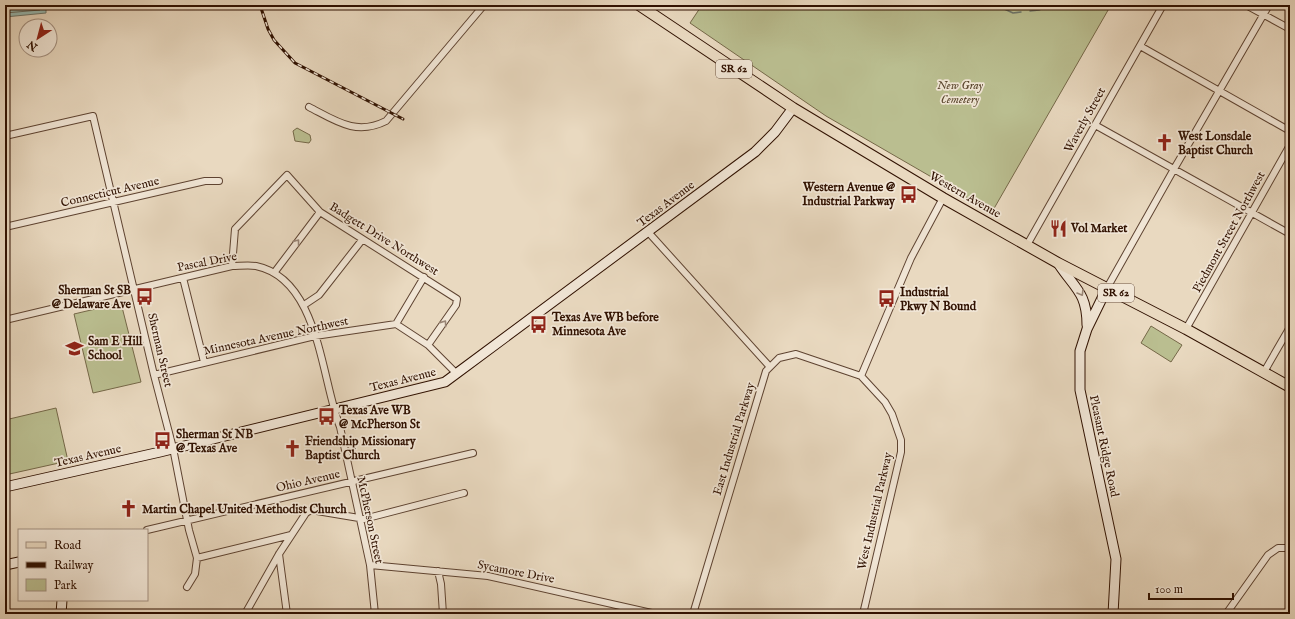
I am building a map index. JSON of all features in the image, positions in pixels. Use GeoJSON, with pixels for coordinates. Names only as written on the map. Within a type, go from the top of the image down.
{"type":"FeatureCollection","features":[{"type":"Feature","properties":{"kind":"main road","name":"Western Avenue"},"geometry":{"type":"LineString","coordinates":[[639,5],[793,108],[943,198],[1058,263],[1186,329],[1290,387]]}},
{"type":"Feature","properties":{"kind":"street"},"geometry":{"type":"LineString","coordinates":[[309,107],[343,124],[355,128],[375,126],[386,121],[484,5]]}},
{"type":"Feature","properties":{"kind":"street","name":"Waverly Street"},"geometry":{"type":"LineString","coordinates":[[1027,246],[1163,5]]}},
{"type":"Feature","properties":{"kind":"street"},"geometry":{"type":"LineString","coordinates":[[1246,5],[1290,29]]}},
{"type":"Feature","properties":{"kind":"street"},"geometry":{"type":"LineString","coordinates":[[1107,288],[1269,5]]}},
{"type":"Feature","properties":{"kind":"street"},"geometry":{"type":"LineString","coordinates":[[1140,46],[1290,131]]}},
{"type":"Feature","properties":{"kind":"street","name":"Texas Avenue"},"geometry":{"type":"LineString","coordinates":[[5,487],[435,386],[445,382],[649,233],[755,152],[775,132],[793,108]]}},
{"type":"Feature","properties":{"kind":"street","name":"Sherman Street"},"geometry":{"type":"LineString","coordinates":[[5,136],[94,116],[154,375],[173,448],[187,522],[197,558],[195,574],[187,587]]}},
{"type":"Feature","properties":{"kind":"street"},"geometry":{"type":"LineString","coordinates":[[1095,125],[1290,234]]}},
{"type":"Feature","properties":{"kind":"street","name":"Piedmont Street Northwest"},"geometry":{"type":"LineString","coordinates":[[1186,329],[1290,145]]}},
{"type":"Feature","properties":{"kind":"street","name":"Badgett Drive Northwest"},"geometry":{"type":"LineString","coordinates":[[232,266],[235,229],[287,175],[320,212],[362,240],[458,299],[456,305],[428,345]]}},
{"type":"Feature","properties":{"kind":"street","name":"Connecticut Avenue"},"geometry":{"type":"LineString","coordinates":[[5,227],[212,180],[219,181]]}},
{"type":"Feature","properties":{"kind":"street"},"geometry":{"type":"LineString","coordinates":[[649,233],[770,367],[779,358],[796,354],[861,376],[911,258],[943,198]]}},
{"type":"Feature","properties":{"kind":"street"},"geometry":{"type":"LineString","coordinates":[[274,273],[320,212]]}},
{"type":"Feature","properties":{"kind":"street","name":"Minnesota Avenue Northwest"},"geometry":{"type":"LineString","coordinates":[[304,305],[319,295],[362,240]]}},
{"type":"Feature","properties":{"kind":"street"},"geometry":{"type":"LineString","coordinates":[[1058,263],[1083,296],[1087,314],[1087,329]]}},
{"type":"Feature","properties":{"kind":"street","name":"Pascal Drive"},"geometry":{"type":"LineString","coordinates":[[5,320],[232,266],[256,266],[274,273],[294,290],[304,305],[315,336],[333,410]]}},
{"type":"Feature","properties":{"kind":"street"},"geometry":{"type":"LineString","coordinates":[[424,277],[396,324],[428,345],[457,374]]}},
{"type":"Feature","properties":{"kind":"street"},"geometry":{"type":"LineString","coordinates":[[183,278],[204,362]]}},
{"type":"Feature","properties":{"kind":"street","name":"Pleasant Ridge Road"},"geometry":{"type":"LineString","coordinates":[[1107,288],[1087,329],[1080,351],[1080,390],[1116,559],[1113,614]]}},
{"type":"Feature","properties":{"kind":"street","name":"Minnesota Avenue Northwest"},"geometry":{"type":"LineString","coordinates":[[154,375],[315,336],[396,324]]}},
{"type":"Feature","properties":{"kind":"street"},"geometry":{"type":"LineString","coordinates":[[1264,372],[1290,327]]}},
{"type":"Feature","properties":{"kind":"street","name":"East Industrial Parkway"},"geometry":{"type":"LineString","coordinates":[[693,614],[766,371],[770,367]]}},
{"type":"Feature","properties":{"kind":"street","name":"West Industrial Parkway"},"geometry":{"type":"LineString","coordinates":[[861,376],[885,402],[892,414],[901,440],[901,452],[863,614]]}},
{"type":"Feature","properties":{"kind":"street","name":"McPherson Street"},"geometry":{"type":"LineString","coordinates":[[333,410],[340,428],[350,483],[370,565],[374,614]]}},
{"type":"Feature","properties":{"kind":"street","name":"Ohio Avenue"},"geometry":{"type":"LineString","coordinates":[[148,530],[187,522],[473,453]]}},
{"type":"Feature","properties":{"kind":"street"},"geometry":{"type":"LineString","coordinates":[[245,614],[278,554],[306,513],[310,510],[359,519],[464,493]]}},
{"type":"Feature","properties":{"kind":"street"},"geometry":{"type":"LineString","coordinates":[[197,558],[291,535]]}},
{"type":"Feature","properties":{"kind":"street"},"geometry":{"type":"LineString","coordinates":[[1226,614],[1268,555],[1278,548],[1290,548]]}},
{"type":"Feature","properties":{"kind":"street"},"geometry":{"type":"LineString","coordinates":[[278,554],[287,614]]}},
{"type":"Feature","properties":{"kind":"street"},"geometry":{"type":"LineString","coordinates":[[5,565],[18,562]]}},
{"type":"Feature","properties":{"kind":"street","name":"Sycamore Drive"},"geometry":{"type":"LineString","coordinates":[[370,565],[488,576],[656,614]]}},
{"type":"Feature","properties":{"kind":"street"},"geometry":{"type":"LineString","coordinates":[[438,571],[441,584],[442,614]]}},
{"type":"Feature","properties":{"kind":"street"},"geometry":{"type":"LineString","coordinates":[[61,614],[62,601]]}},
{"type":"Feature","properties":{"kind":"green space","name":"New Gray Cemetery"},"geometry":{"type":"Polygon","coordinates":[[[702,5],[1111,5],[992,212],[826,116],[690,23],[702,5]]]}},
{"type":"Feature","properties":{"kind":"green space"},"geometry":{"type":"Polygon","coordinates":[[[297,128],[310,135],[311,140],[309,143],[295,141],[293,131],[297,128]]]}},
{"type":"Feature","properties":{"kind":"green space"},"geometry":{"type":"Polygon","coordinates":[[[121,303],[141,382],[93,393],[74,314],[121,303]]]}},
{"type":"Feature","properties":{"kind":"green space"},"geometry":{"type":"Polygon","coordinates":[[[1151,326],[1182,345],[1171,362],[1141,343],[1151,326]]]}},
{"type":"Feature","properties":{"kind":"green space"},"geometry":{"type":"Polygon","coordinates":[[[56,408],[68,461],[5,475],[5,420],[56,408]]]}},
{"type":"Feature","properties":{"kind":"water"},"geometry":{"type":"Polygon","coordinates":[[[5,5],[46,5],[46,13],[5,17],[5,5]]]}},
{"type":"Feature","properties":{"kind":"waterway"},"geometry":{"type":"LineString","coordinates":[[989,5],[996,8],[1000,7],[1013,13],[1021,12]]}},
{"type":"Feature","properties":{"kind":"waterway"},"geometry":{"type":"LineString","coordinates":[[1030,11],[1039,10],[1049,5]]}},
{"type":"Feature","properties":{"kind":"railway"},"geometry":{"type":"LineString","coordinates":[[260,5],[268,29],[274,40],[295,63],[403,119]]}},
{"type":"Feature","properties":{"kind":"place","name":"West Lonsdale Baptist Church"},"geometry":{"type":"Point","coordinates":[1165,143]}},
{"type":"Feature","properties":{"kind":"place","name":"Western Avenue @ Industrial Parkway"},"geometry":{"type":"Point","coordinates":[908,194]}},
{"type":"Feature","properties":{"kind":"place","name":"Vol Market"},"geometry":{"type":"Point","coordinates":[1058,228]}},
{"type":"Feature","properties":{"kind":"place","name":"Sherman St SB @ Delaware Ave"},"geometry":{"type":"Point","coordinates":[144,297]}},
{"type":"Feature","properties":{"kind":"place","name":"Industrial Pkwy N Bound"},"geometry":{"type":"Point","coordinates":[887,299]}},
{"type":"Feature","properties":{"kind":"place","name":"Texas Ave WB before Minnesota Ave"},"geometry":{"type":"Point","coordinates":[539,324]}},
{"type":"Feature","properties":{"kind":"place","name":"Sam E Hill School"},"geometry":{"type":"Point","coordinates":[75,348]}},
{"type":"Feature","properties":{"kind":"place","name":"Texas Ave WB @ McPherson St"},"geometry":{"type":"Point","coordinates":[326,417]}},
{"type":"Feature","properties":{"kind":"place","name":"Sherman St NB @ Texas Ave"},"geometry":{"type":"Point","coordinates":[163,441]}},
{"type":"Feature","properties":{"kind":"place","name":"Friendship Missionary Baptist Church"},"geometry":{"type":"Point","coordinates":[292,448]}},
{"type":"Feature","properties":{"kind":"place","name":"Martin Chapel United Methodist Church"},"geometry":{"type":"Point","coordinates":[129,509]}}]}
